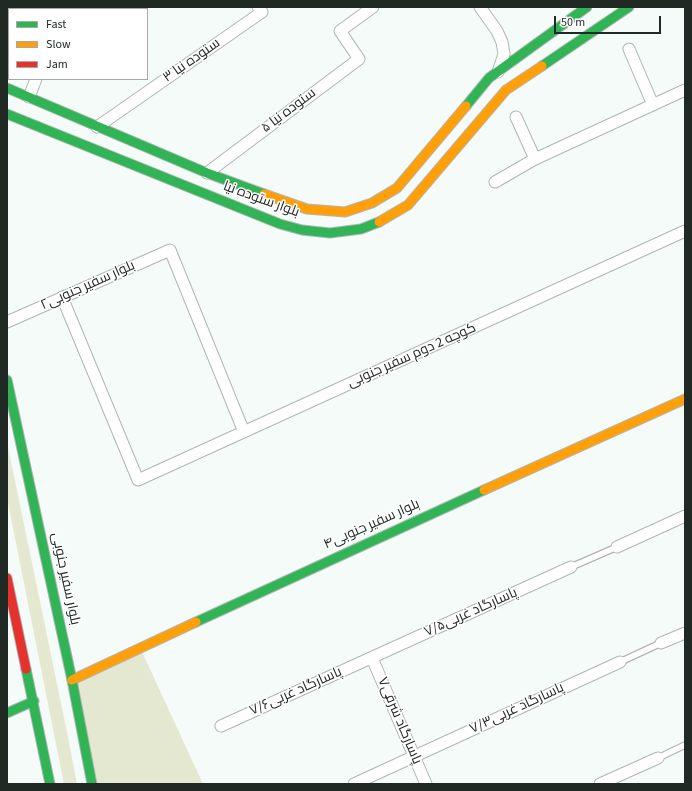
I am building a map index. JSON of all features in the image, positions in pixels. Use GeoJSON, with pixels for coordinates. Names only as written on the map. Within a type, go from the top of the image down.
{"type":"FeatureCollection","features":[{"type":"Feature","properties":{"kind":"street","name":"ستوده نیا ۳"},"geometry":{"type":"LineString","coordinates":[[97,127],[262,12],[258,7]]}},
{"type":"Feature","properties":{"kind":"street","name":"ستوده نیا ۵"},"geometry":{"type":"LineString","coordinates":[[207,173],[359,59],[340,31],[373,7]]}},
{"type":"Feature","properties":{"kind":"street"},"geometry":{"type":"LineString","coordinates":[[480,7],[497,31],[502,42],[504,54],[498,72]]}},
{"type":"Feature","properties":{"kind":"street","name":"بلوار ستوده نیا"},"geometry":{"type":"LineString","coordinates":[[7,114],[280,224],[302,230],[330,232],[361,229],[386,219],[408,205],[506,90],[629,7]]}},
{"type":"Feature","properties":{"kind":"street","name":"بلوار ستوده نیا"},"geometry":{"type":"LineString","coordinates":[[9,90],[29,97],[207,173],[307,209],[345,212],[372,203],[397,188],[489,78],[584,8]]}},
{"type":"Feature","properties":{"kind":"street"},"geometry":{"type":"LineString","coordinates":[[629,50],[653,105]]}},
{"type":"Feature","properties":{"kind":"street"},"geometry":{"type":"LineString","coordinates":[[29,97],[36,80]]}},
{"type":"Feature","properties":{"kind":"street"},"geometry":{"type":"LineString","coordinates":[[495,182],[535,159],[685,91]]}},
{"type":"Feature","properties":{"kind":"street"},"geometry":{"type":"LineString","coordinates":[[516,117],[535,159]]}},
{"type":"Feature","properties":{"kind":"street","name":"کوچه 2 دوم سفیر جنوبی"},"geometry":{"type":"LineString","coordinates":[[62,297],[138,480],[685,232]]}},
{"type":"Feature","properties":{"kind":"street","name":"بلوار سفیر جنوبی۲"},"geometry":{"type":"LineString","coordinates":[[7,322],[170,250],[244,432]]}},
{"type":"Feature","properties":{"kind":"street","name":"بلوار سفیر جنوبی"},"geometry":{"type":"LineString","coordinates":[[7,380],[72,680],[92,784]]}},
{"type":"Feature","properties":{"kind":"street","name":"بلوار سفیر جنوبی۴"},"geometry":{"type":"LineString","coordinates":[[72,680],[252,595],[685,399]]}},
{"type":"Feature","properties":{"kind":"street"},"geometry":{"type":"LineString","coordinates":[[617,546],[685,516]]}},
{"type":"Feature","properties":{"kind":"street","name":"پاسارگاد غربی۷/۵"},"geometry":{"type":"LineString","coordinates":[[372,658],[571,567]]}},
{"type":"Feature","properties":{"kind":"street"},"geometry":{"type":"LineString","coordinates":[[7,578],[34,701],[50,784]]}},
{"type":"Feature","properties":{"kind":"street"},"geometry":{"type":"LineString","coordinates":[[661,643],[685,633]]}},
{"type":"Feature","properties":{"kind":"street","name":"پاسارگاد غربی۷/۶"},"geometry":{"type":"LineString","coordinates":[[221,726],[372,658]]}},
{"type":"Feature","properties":{"kind":"street","name":"پاسارگاد شرقی۷"},"geometry":{"type":"LineString","coordinates":[[372,658],[426,784]]}},
{"type":"Feature","properties":{"kind":"street","name":"پاسارگاد غربی۷/۳"},"geometry":{"type":"LineString","coordinates":[[354,784],[620,662]]}},
{"type":"Feature","properties":{"kind":"street"},"geometry":{"type":"LineString","coordinates":[[7,713],[34,701]]}},
{"type":"Feature","properties":{"kind":"street"},"geometry":{"type":"LineString","coordinates":[[600,784],[658,758]]}},
{"type":"Feature","properties":{"kind":"lane"},"geometry":{"type":"LineString","coordinates":[[571,567],[617,546]]}},
{"type":"Feature","properties":{"kind":"lane"},"geometry":{"type":"LineString","coordinates":[[620,662],[661,643]]}},
{"type":"Feature","properties":{"kind":"lane"},"geometry":{"type":"LineString","coordinates":[[658,758],[685,746]]}},
{"type":"Feature","properties":{"kind":"green space"},"geometry":{"type":"Polygon","coordinates":[[[7,442],[77,784],[64,784],[7,498],[7,442]]]}},
{"type":"Feature","properties":{"kind":"green space"},"geometry":{"type":"Polygon","coordinates":[[[138,643],[203,784],[97,784],[72,680],[138,643]]]}},
{"type":"Feature","properties":{"kind":"traffic: fast"},"geometry":{"type":"LineString","coordinates":[[466,106],[489,78],[587,7]]}},
{"type":"Feature","properties":{"kind":"traffic: fast"},"geometry":{"type":"LineString","coordinates":[[542,66],[629,7]]}},
{"type":"Feature","properties":{"kind":"traffic: fast"},"geometry":{"type":"LineString","coordinates":[[7,88],[207,173],[264,194]]}},
{"type":"Feature","properties":{"kind":"traffic: fast"},"geometry":{"type":"LineString","coordinates":[[7,114],[280,224],[302,230],[330,233],[361,229],[379,222]]}},
{"type":"Feature","properties":{"kind":"traffic: fast"},"geometry":{"type":"LineString","coordinates":[[7,380],[72,680],[92,784]]}},
{"type":"Feature","properties":{"kind":"traffic: fast"},"geometry":{"type":"LineString","coordinates":[[196,622],[484,490]]}},
{"type":"Feature","properties":{"kind":"traffic: fast"},"geometry":{"type":"LineString","coordinates":[[26,669],[50,784]]}},
{"type":"Feature","properties":{"kind":"traffic: fast"},"geometry":{"type":"LineString","coordinates":[[7,713],[34,701]]}},
{"type":"Feature","properties":{"kind":"traffic: slow"},"geometry":{"type":"LineString","coordinates":[[379,222],[408,205],[506,90],[542,66]]}},
{"type":"Feature","properties":{"kind":"traffic: slow"},"geometry":{"type":"LineString","coordinates":[[264,194],[307,209],[345,212],[372,203],[397,188],[466,106]]}},
{"type":"Feature","properties":{"kind":"traffic: slow"},"geometry":{"type":"LineString","coordinates":[[484,490],[685,399]]}},
{"type":"Feature","properties":{"kind":"traffic: slow"},"geometry":{"type":"LineString","coordinates":[[72,680],[196,622]]}},
{"type":"Feature","properties":{"kind":"traffic: jam"},"geometry":{"type":"LineString","coordinates":[[7,578],[26,669]]}}]}
